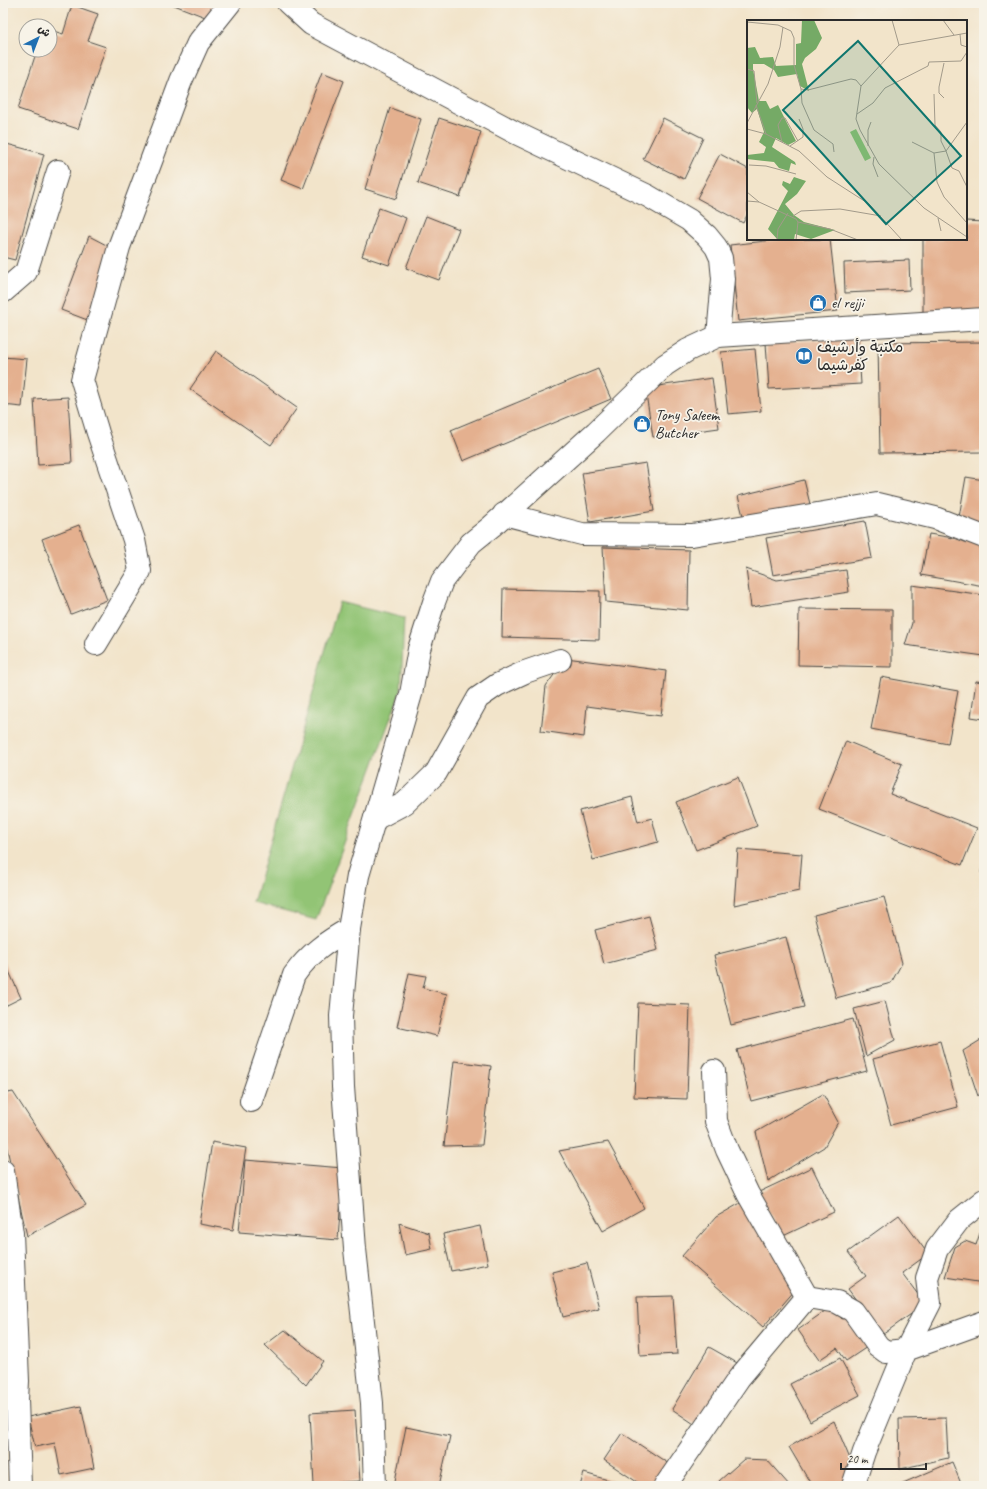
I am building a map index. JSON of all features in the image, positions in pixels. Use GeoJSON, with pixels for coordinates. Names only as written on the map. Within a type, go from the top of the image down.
{"type":"FeatureCollection","features":[{"type":"Feature","properties":{"kind":"street"},"geometry":{"type":"LineString","coordinates":[[96,644],[140,571],[134,540],[82,380],[119,247],[181,81],[198,44],[230,3]]}},
{"type":"Feature","properties":{"kind":"street"},"geometry":{"type":"LineString","coordinates":[[288,3],[311,24],[516,133],[648,196],[689,220],[707,236],[716,247],[721,258],[723,279],[718,336]]}},
{"type":"Feature","properties":{"kind":"street"},"geometry":{"type":"LineString","coordinates":[[3,292],[26,272],[58,171]]}},
{"type":"Feature","properties":{"kind":"street"},"geometry":{"type":"LineString","coordinates":[[375,1486],[372,1403],[355,1249],[343,1087],[341,1016],[349,929],[358,876],[411,694],[419,649],[442,582],[471,542],[492,526],[596,432],[665,366],[688,350],[718,336],[984,319]]}},
{"type":"Feature","properties":{"kind":"street"},"geometry":{"type":"LineString","coordinates":[[504,514],[582,534],[692,535],[877,504],[935,518],[984,537]]}},
{"type":"Feature","properties":{"kind":"street"},"geometry":{"type":"LineString","coordinates":[[375,819],[406,803],[436,773],[478,698],[497,685],[525,672],[560,660]]}},
{"type":"Feature","properties":{"kind":"street"},"geometry":{"type":"LineString","coordinates":[[251,1101],[294,975],[304,962],[327,942],[349,929]]}},
{"type":"Feature","properties":{"kind":"street"},"geometry":{"type":"LineString","coordinates":[[714,1071],[716,1121],[727,1150],[748,1194],[807,1297]]}},
{"type":"Feature","properties":{"kind":"street"},"geometry":{"type":"LineString","coordinates":[[3,1171],[12,1234],[18,1381],[10,1395],[20,1486]]}},
{"type":"Feature","properties":{"kind":"street"},"geometry":{"type":"LineString","coordinates":[[853,1486],[864,1452],[906,1350],[930,1303],[927,1278],[937,1249],[959,1220],[984,1200]]}},
{"type":"Feature","properties":{"kind":"street"},"geometry":{"type":"LineString","coordinates":[[807,1297],[837,1302],[853,1311],[878,1346],[886,1352],[906,1350],[984,1322]]}},
{"type":"Feature","properties":{"kind":"street"},"geometry":{"type":"LineString","coordinates":[[665,1486],[739,1378],[807,1297]]}},
{"type":"Feature","properties":{"kind":"green space"},"geometry":{"type":"Polygon","coordinates":[[[339,602],[404,618],[401,690],[316,920],[253,903],[339,602]]]}},
{"type":"Feature","properties":{"kind":"building"},"geometry":{"type":"Polygon","coordinates":[[[169,3],[219,3],[213,20],[169,3]]]}},
{"type":"Feature","properties":{"kind":"building"},"geometry":{"type":"Polygon","coordinates":[[[72,5],[98,14],[88,41],[106,47],[78,129],[18,109],[34,58],[58,58],[58,32],[63,34],[72,5]]]}},
{"type":"Feature","properties":{"kind":"building"},"geometry":{"type":"Polygon","coordinates":[[[322,72],[344,81],[303,189],[281,180],[322,72]]]}},
{"type":"Feature","properties":{"kind":"building"},"geometry":{"type":"Polygon","coordinates":[[[390,108],[421,119],[396,199],[365,189],[390,108]]]}},
{"type":"Feature","properties":{"kind":"building"},"geometry":{"type":"Polygon","coordinates":[[[439,118],[481,132],[460,197],[418,183],[439,118]]]}},
{"type":"Feature","properties":{"kind":"building"},"geometry":{"type":"Polygon","coordinates":[[[663,118],[703,138],[684,179],[643,159],[663,118]]]}},
{"type":"Feature","properties":{"kind":"building"},"geometry":{"type":"Polygon","coordinates":[[[3,143],[44,154],[15,260],[3,257],[3,143]]]}},
{"type":"Feature","properties":{"kind":"building"},"geometry":{"type":"Polygon","coordinates":[[[720,154],[747,168],[747,215],[743,223],[697,198],[720,154]]]}},
{"type":"Feature","properties":{"kind":"building"},"geometry":{"type":"Polygon","coordinates":[[[379,208],[406,218],[389,265],[362,256],[379,208]]]}},
{"type":"Feature","properties":{"kind":"building"},"geometry":{"type":"Polygon","coordinates":[[[426,216],[459,229],[439,280],[406,268],[426,216]]]}},
{"type":"Feature","properties":{"kind":"building"},"geometry":{"type":"Polygon","coordinates":[[[967,221],[984,222],[984,311],[923,316],[923,240],[967,240],[967,221]]]}},
{"type":"Feature","properties":{"kind":"building"},"geometry":{"type":"Polygon","coordinates":[[[89,236],[114,249],[90,321],[61,310],[89,236]]]}},
{"type":"Feature","properties":{"kind":"building"},"geometry":{"type":"Polygon","coordinates":[[[774,240],[830,240],[838,311],[738,321],[730,245],[774,240]]]}},
{"type":"Feature","properties":{"kind":"building"},"geometry":{"type":"Polygon","coordinates":[[[909,260],[910,290],[845,293],[844,263],[909,260]]]}},
{"type":"Feature","properties":{"kind":"building"},"geometry":{"type":"Polygon","coordinates":[[[858,338],[861,384],[769,389],[766,343],[858,338]]]}},
{"type":"Feature","properties":{"kind":"building"},"geometry":{"type":"Polygon","coordinates":[[[984,342],[984,452],[880,453],[878,343],[984,342]]]}},
{"type":"Feature","properties":{"kind":"building"},"geometry":{"type":"Polygon","coordinates":[[[755,349],[761,411],[728,414],[721,352],[755,349]]]}},
{"type":"Feature","properties":{"kind":"building"},"geometry":{"type":"Polygon","coordinates":[[[216,351],[297,408],[271,445],[190,389],[216,351]]]}},
{"type":"Feature","properties":{"kind":"building"},"geometry":{"type":"Polygon","coordinates":[[[3,357],[27,359],[22,407],[3,405],[3,357]]]}},
{"type":"Feature","properties":{"kind":"building"},"geometry":{"type":"Polygon","coordinates":[[[598,369],[611,399],[463,461],[451,430],[598,369]]]}},
{"type":"Feature","properties":{"kind":"building"},"geometry":{"type":"Polygon","coordinates":[[[712,378],[719,428],[653,437],[645,388],[712,378]]]}},
{"type":"Feature","properties":{"kind":"building"},"geometry":{"type":"Polygon","coordinates":[[[68,397],[72,463],[38,465],[34,399],[68,397]]]}},
{"type":"Feature","properties":{"kind":"building"},"geometry":{"type":"Polygon","coordinates":[[[646,463],[654,511],[590,522],[582,473],[646,463]]]}},
{"type":"Feature","properties":{"kind":"building"},"geometry":{"type":"Polygon","coordinates":[[[966,477],[984,480],[984,528],[958,523],[966,477]]]}},
{"type":"Feature","properties":{"kind":"building"},"geometry":{"type":"Polygon","coordinates":[[[804,480],[810,504],[744,520],[738,496],[804,480]]]}},
{"type":"Feature","properties":{"kind":"building"},"geometry":{"type":"Polygon","coordinates":[[[865,521],[872,558],[773,575],[766,538],[865,521]]]}},
{"type":"Feature","properties":{"kind":"building"},"geometry":{"type":"Polygon","coordinates":[[[79,525],[107,600],[71,614],[42,539],[79,525]]]}},
{"type":"Feature","properties":{"kind":"building"},"geometry":{"type":"Polygon","coordinates":[[[929,534],[984,543],[984,586],[921,575],[929,534]]]}},
{"type":"Feature","properties":{"kind":"building"},"geometry":{"type":"Polygon","coordinates":[[[603,547],[689,550],[688,610],[606,602],[603,547]]]}},
{"type":"Feature","properties":{"kind":"building"},"geometry":{"type":"Polygon","coordinates":[[[746,569],[777,580],[846,570],[849,592],[751,607],[746,569]]]}},
{"type":"Feature","properties":{"kind":"building"},"geometry":{"type":"Polygon","coordinates":[[[912,585],[984,595],[984,656],[905,645],[912,623],[912,585]]]}},
{"type":"Feature","properties":{"kind":"building"},"geometry":{"type":"Polygon","coordinates":[[[503,589],[600,591],[599,640],[502,637],[503,589]]]}},
{"type":"Feature","properties":{"kind":"building"},"geometry":{"type":"Polygon","coordinates":[[[799,609],[892,610],[892,667],[798,665],[799,609]]]}},
{"type":"Feature","properties":{"kind":"building"},"geometry":{"type":"Polygon","coordinates":[[[566,658],[666,671],[661,716],[587,706],[584,737],[541,731],[546,686],[566,658]]]}},
{"type":"Feature","properties":{"kind":"building"},"geometry":{"type":"Polygon","coordinates":[[[881,677],[958,691],[948,744],[871,729],[881,677]]]}},
{"type":"Feature","properties":{"kind":"building"},"geometry":{"type":"Polygon","coordinates":[[[976,681],[984,682],[984,719],[971,717],[976,681]]]}},
{"type":"Feature","properties":{"kind":"building"},"geometry":{"type":"Polygon","coordinates":[[[846,741],[902,764],[890,794],[977,828],[962,865],[819,809],[846,741]]]}},
{"type":"Feature","properties":{"kind":"building"},"geometry":{"type":"Polygon","coordinates":[[[738,777],[757,826],[696,850],[676,802],[738,777]]]}},
{"type":"Feature","properties":{"kind":"building"},"geometry":{"type":"Polygon","coordinates":[[[632,797],[638,822],[652,818],[658,842],[593,860],[580,811],[632,797]]]}},
{"type":"Feature","properties":{"kind":"building"},"geometry":{"type":"Polygon","coordinates":[[[738,849],[802,854],[799,891],[734,905],[738,849]]]}},
{"type":"Feature","properties":{"kind":"building"},"geometry":{"type":"Polygon","coordinates":[[[984,855],[984,875],[981,873],[984,855]]]}},
{"type":"Feature","properties":{"kind":"building"},"geometry":{"type":"Polygon","coordinates":[[[884,897],[902,963],[891,983],[836,998],[814,915],[884,897]]]}},
{"type":"Feature","properties":{"kind":"building"},"geometry":{"type":"Polygon","coordinates":[[[649,916],[658,950],[604,964],[595,930],[649,916]]]}},
{"type":"Feature","properties":{"kind":"building"},"geometry":{"type":"Polygon","coordinates":[[[786,937],[804,1007],[731,1025],[714,955],[786,937]]]}},
{"type":"Feature","properties":{"kind":"building"},"geometry":{"type":"Polygon","coordinates":[[[3,958],[21,998],[3,1007],[3,958]]]}},
{"type":"Feature","properties":{"kind":"building"},"geometry":{"type":"Polygon","coordinates":[[[409,973],[426,976],[423,988],[447,994],[437,1036],[397,1027],[409,973]]]}},
{"type":"Feature","properties":{"kind":"building"},"geometry":{"type":"Polygon","coordinates":[[[885,1001],[895,1040],[866,1056],[854,1009],[885,1001]]]}},
{"type":"Feature","properties":{"kind":"building"},"geometry":{"type":"Polygon","coordinates":[[[638,1003],[690,1005],[687,1099],[634,1097],[638,1003]]]}},
{"type":"Feature","properties":{"kind":"building"},"geometry":{"type":"Polygon","coordinates":[[[853,1019],[867,1071],[751,1101],[737,1050],[853,1019]]]}},
{"type":"Feature","properties":{"kind":"building"},"geometry":{"type":"Polygon","coordinates":[[[984,1038],[984,1089],[978,1096],[963,1051],[984,1038]]]}},
{"type":"Feature","properties":{"kind":"building"},"geometry":{"type":"Polygon","coordinates":[[[940,1041],[958,1107],[891,1125],[873,1059],[940,1041]]]}},
{"type":"Feature","properties":{"kind":"building"},"geometry":{"type":"Polygon","coordinates":[[[454,1061],[491,1066],[482,1145],[444,1146],[454,1061]]]}},
{"type":"Feature","properties":{"kind":"building"},"geometry":{"type":"Polygon","coordinates":[[[13,1092],[86,1205],[27,1236],[3,1131],[3,1094],[13,1092]]]}},
{"type":"Feature","properties":{"kind":"building"},"geometry":{"type":"Polygon","coordinates":[[[823,1094],[838,1122],[824,1147],[768,1181],[756,1132],[823,1094]]]}},
{"type":"Feature","properties":{"kind":"building"},"geometry":{"type":"Polygon","coordinates":[[[212,1142],[246,1148],[233,1230],[199,1224],[212,1142]]]}},
{"type":"Feature","properties":{"kind":"building"},"geometry":{"type":"Polygon","coordinates":[[[608,1142],[644,1208],[603,1231],[559,1151],[608,1142]]]}},
{"type":"Feature","properties":{"kind":"building"},"geometry":{"type":"Polygon","coordinates":[[[245,1160],[343,1168],[338,1240],[239,1232],[245,1160]]]}},
{"type":"Feature","properties":{"kind":"building"},"geometry":{"type":"Polygon","coordinates":[[[812,1167],[834,1212],[781,1237],[759,1192],[812,1167]]]}},
{"type":"Feature","properties":{"kind":"building"},"geometry":{"type":"Polygon","coordinates":[[[744,1201],[796,1289],[763,1327],[682,1256],[716,1217],[744,1201]]]}},
{"type":"Feature","properties":{"kind":"building"},"geometry":{"type":"Polygon","coordinates":[[[899,1215],[928,1254],[902,1273],[925,1304],[882,1335],[848,1289],[866,1276],[848,1252],[899,1215]]]}},
{"type":"Feature","properties":{"kind":"building"},"geometry":{"type":"Polygon","coordinates":[[[399,1223],[429,1233],[432,1249],[405,1255],[399,1223]]]}},
{"type":"Feature","properties":{"kind":"building"},"geometry":{"type":"Polygon","coordinates":[[[480,1226],[488,1264],[451,1271],[443,1234],[480,1226]]]}},
{"type":"Feature","properties":{"kind":"building"},"geometry":{"type":"Polygon","coordinates":[[[980,1233],[984,1234],[984,1283],[945,1277],[955,1247],[965,1241],[976,1245],[980,1233]]]}},
{"type":"Feature","properties":{"kind":"building"},"geometry":{"type":"Polygon","coordinates":[[[587,1263],[599,1308],[563,1317],[552,1272],[587,1263]]]}},
{"type":"Feature","properties":{"kind":"building"},"geometry":{"type":"Polygon","coordinates":[[[673,1296],[677,1354],[640,1356],[637,1297],[673,1296]]]}},
{"type":"Feature","properties":{"kind":"building"},"geometry":{"type":"Polygon","coordinates":[[[832,1306],[842,1319],[852,1314],[870,1345],[846,1361],[837,1348],[819,1360],[798,1330],[832,1306]]]}},
{"type":"Feature","properties":{"kind":"building"},"geometry":{"type":"Polygon","coordinates":[[[285,1330],[323,1361],[306,1385],[265,1345],[285,1330]]]}},
{"type":"Feature","properties":{"kind":"building"},"geometry":{"type":"Polygon","coordinates":[[[709,1347],[739,1364],[700,1428],[672,1409],[709,1347]]]}},
{"type":"Feature","properties":{"kind":"building"},"geometry":{"type":"Polygon","coordinates":[[[840,1358],[860,1395],[810,1421],[790,1384],[840,1358]]]}},
{"type":"Feature","properties":{"kind":"building"},"geometry":{"type":"Polygon","coordinates":[[[81,1406],[94,1468],[61,1475],[55,1443],[35,1447],[28,1417],[81,1406]]]}},
{"type":"Feature","properties":{"kind":"building"},"geometry":{"type":"Polygon","coordinates":[[[355,1410],[360,1481],[314,1484],[310,1413],[355,1410]]]}},
{"type":"Feature","properties":{"kind":"building"},"geometry":{"type":"Polygon","coordinates":[[[946,1418],[948,1458],[900,1469],[899,1419],[946,1418]]]}},
{"type":"Feature","properties":{"kind":"building"},"geometry":{"type":"Polygon","coordinates":[[[834,1421],[853,1466],[840,1486],[812,1486],[789,1447],[834,1421]]]}},
{"type":"Feature","properties":{"kind":"building"},"geometry":{"type":"Polygon","coordinates":[[[406,1427],[450,1436],[439,1486],[394,1486],[406,1427]]]}},
{"type":"Feature","properties":{"kind":"building"},"geometry":{"type":"Polygon","coordinates":[[[622,1433],[669,1464],[654,1486],[643,1486],[604,1460],[622,1433]]]}},
{"type":"Feature","properties":{"kind":"building"},"geometry":{"type":"Polygon","coordinates":[[[744,1459],[767,1460],[790,1486],[723,1486],[719,1481],[744,1459]]]}},
{"type":"Feature","properties":{"kind":"building"},"geometry":{"type":"Polygon","coordinates":[[[952,1462],[962,1486],[896,1486],[952,1462]]]}},
{"type":"Feature","properties":{"kind":"building"},"geometry":{"type":"Polygon","coordinates":[[[584,1473],[629,1486],[580,1486],[584,1473]]]}},
{"type":"Feature","properties":{"kind":"place","name":"el rejji"},"geometry":{"type":"Point","coordinates":[818,303]}},
{"type":"Feature","properties":{"kind":"place","name":"مكتبة وأرشيف كفرشيما"},"geometry":{"type":"Point","coordinates":[804,356]}},
{"type":"Feature","properties":{"kind":"place","name":"Tony Saleem Butcher"},"geometry":{"type":"Point","coordinates":[642,424]}}]}
